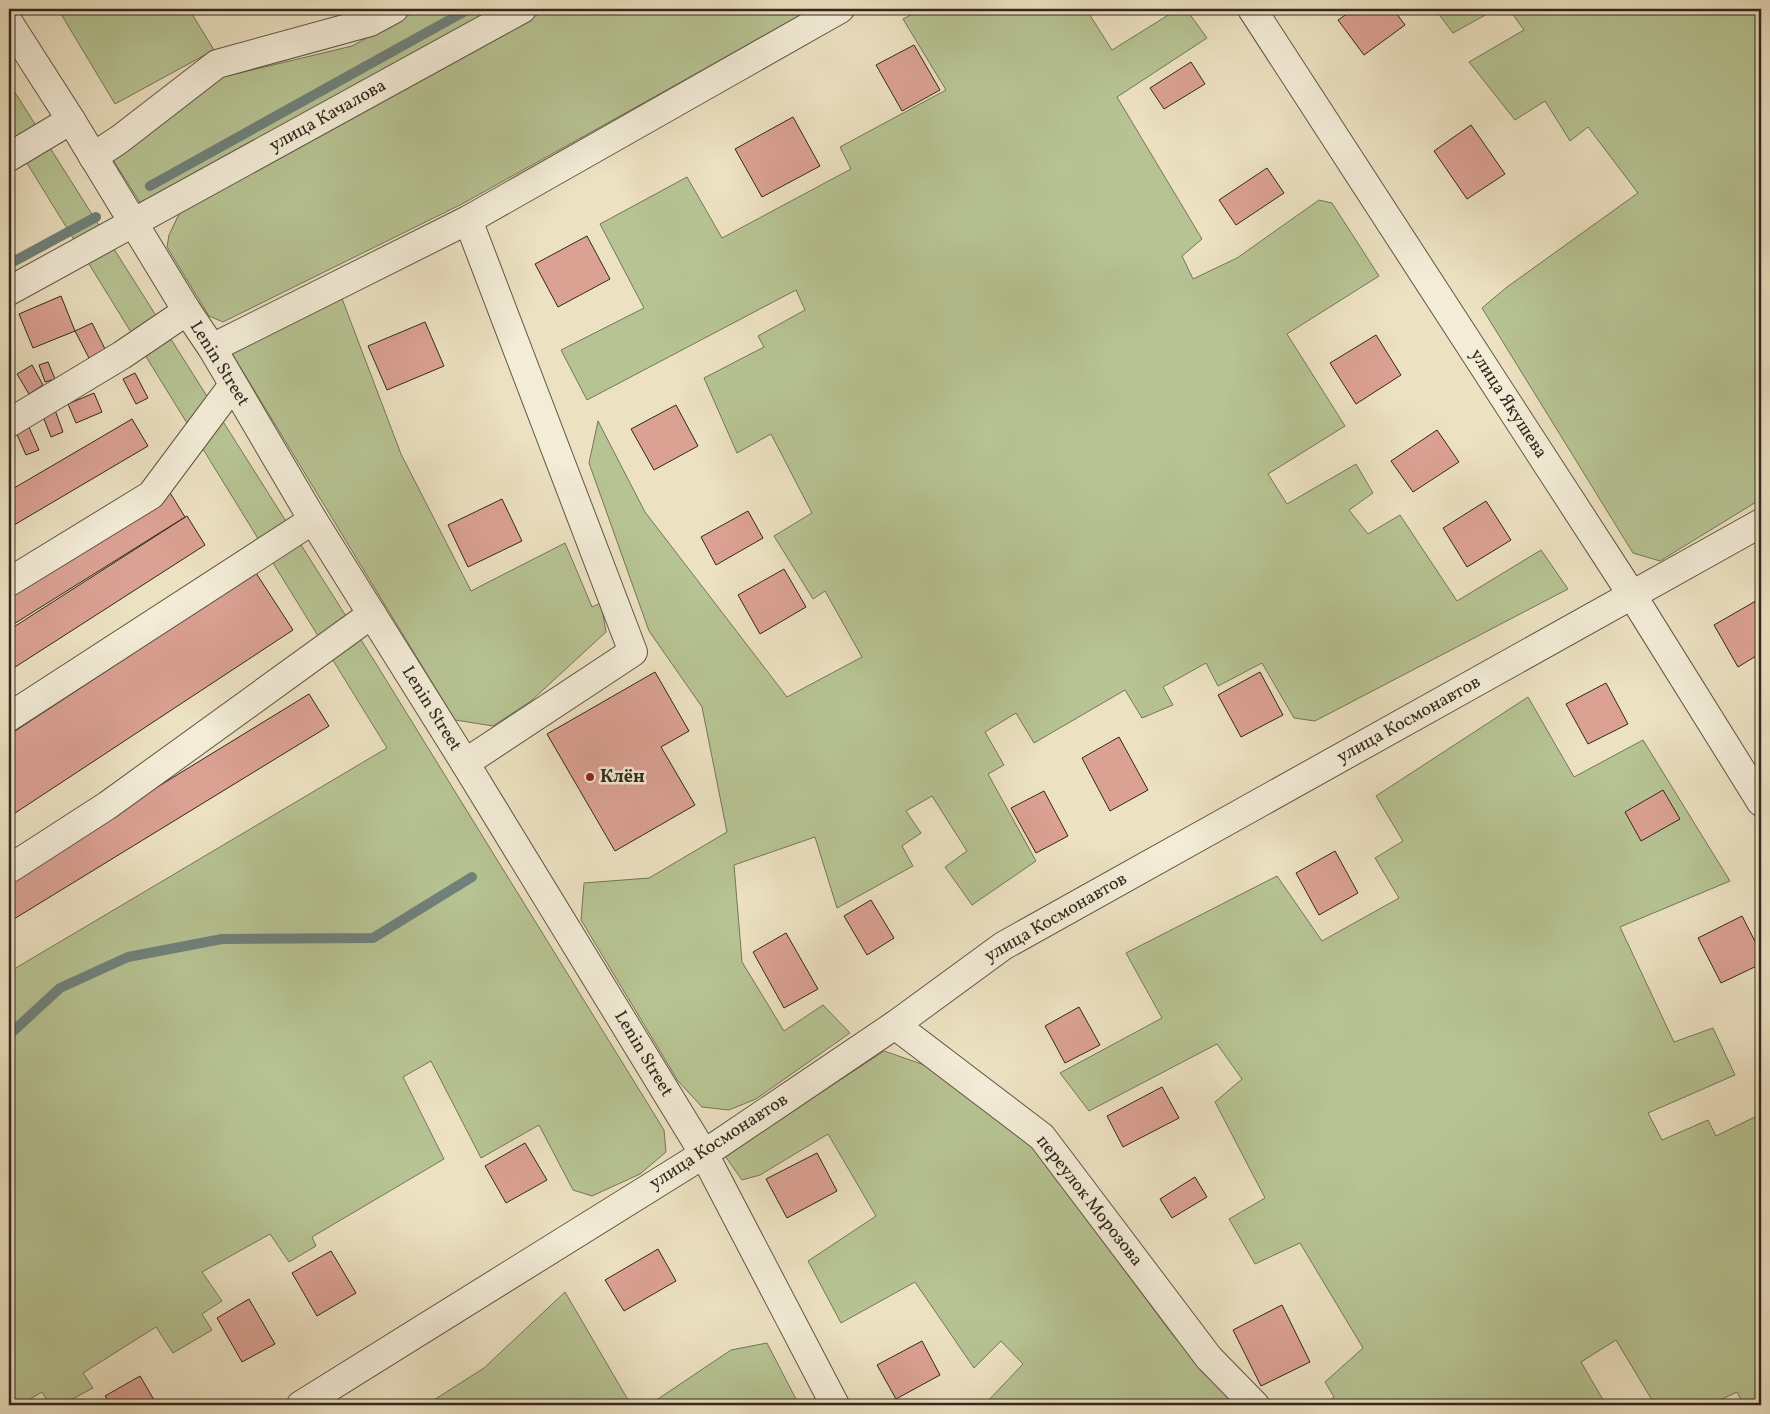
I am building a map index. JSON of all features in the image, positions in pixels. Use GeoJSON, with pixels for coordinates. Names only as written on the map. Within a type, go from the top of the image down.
{"type":"FeatureCollection","features":[{"type":"Feature","properties":{"kind":"street"},"geometry":{"type":"LineString","coordinates":[[93,157],[120,139],[216,64],[370,22],[394,9]]}},
{"type":"Feature","properties":{"kind":"street","name":"улица Качалова"},"geometry":{"type":"LineString","coordinates":[[9,291],[522,9]]}},
{"type":"Feature","properties":{"kind":"street"},"geometry":{"type":"LineString","coordinates":[[212,348],[468,220],[840,9]]}},
{"type":"Feature","properties":{"kind":"street","name":"улица Якушева"},"geometry":{"type":"LineString","coordinates":[[1252,9],[1632,595],[1761,802]]}},
{"type":"Feature","properties":{"kind":"street","name":"Lenin Street"},"geometry":{"type":"LineString","coordinates":[[11,30],[71,120],[187,311],[212,348],[313,520],[704,1154],[835,1405]]}},
{"type":"Feature","properties":{"kind":"street"},"geometry":{"type":"LineString","coordinates":[[9,157],[71,120]]}},
{"type":"Feature","properties":{"kind":"street"},"geometry":{"type":"LineString","coordinates":[[465,764],[633,652],[468,220]]}},
{"type":"Feature","properties":{"kind":"street"},"geometry":{"type":"LineString","coordinates":[[9,423],[122,355],[187,311]]}},
{"type":"Feature","properties":{"kind":"street"},"geometry":{"type":"LineString","coordinates":[[9,582],[151,495],[233,385]]}},
{"type":"Feature","properties":{"kind":"street"},"geometry":{"type":"LineString","coordinates":[[9,717],[313,520]]}},
{"type":"Feature","properties":{"kind":"street","name":"улица Космонавтов"},"geometry":{"type":"LineString","coordinates":[[301,1405],[704,1154],[895,1025],[1003,946],[1761,523]]}},
{"type":"Feature","properties":{"kind":"street"},"geometry":{"type":"LineString","coordinates":[[9,869],[108,805],[372,614]]}},
{"type":"Feature","properties":{"kind":"street","name":"переулок Морозова"},"geometry":{"type":"LineString","coordinates":[[895,1025],[1042,1136],[1209,1358],[1255,1405]]}},
{"type":"Feature","properties":{"kind":"green space"},"geometry":{"type":"Polygon","coordinates":[[[58,9],[189,9],[214,50],[115,104],[58,9]]]}},
{"type":"Feature","properties":{"kind":"green space"},"geometry":{"type":"Polygon","coordinates":[[[420,9],[501,9],[143,207],[113,160],[223,77],[352,46],[420,9]]]}},
{"type":"Feature","properties":{"kind":"green space"},"geometry":{"type":"Polygon","coordinates":[[[548,9],[812,9],[462,204],[223,322],[209,316],[167,247],[169,235],[180,212],[548,9]]]}},
{"type":"Feature","properties":{"kind":"green space"},"geometry":{"type":"Polygon","coordinates":[[[922,9],[1086,9],[1112,50],[1178,9],[1186,9],[1207,38],[1117,97],[1202,239],[1182,256],[1193,279],[1237,258],[1319,200],[1332,203],[1379,276],[1287,334],[1345,426],[1268,474],[1287,504],[1356,464],[1373,493],[1349,510],[1368,534],[1400,515],[1457,601],[1541,550],[1568,589],[1315,721],[1294,718],[1262,663],[1218,686],[1206,663],[1163,687],[1173,705],[1142,718],[1125,690],[1034,743],[1016,713],[985,732],[1004,765],[988,774],[1036,861],[972,905],[945,867],[967,851],[932,796],[906,811],[921,833],[902,846],[913,866],[837,908],[815,837],[734,865],[742,962],[784,1031],[823,1005],[850,1033],[756,1099],[729,1110],[702,1107],[678,1081],[581,920],[584,883],[649,878],[727,832],[702,707],[649,631],[589,463],[598,421],[645,512],[787,697],[862,657],[825,591],[813,599],[774,536],[812,513],[771,434],[737,453],[704,378],[764,347],[758,336],[805,310],[796,290],[587,400],[561,350],[644,308],[600,224],[687,177],[722,238],[851,169],[840,147],[946,90],[903,19],[922,9]]]}},
{"type":"Feature","properties":{"kind":"green space"},"geometry":{"type":"Polygon","coordinates":[[[1435,9],[1496,9],[1453,33],[1435,9]]]}},
{"type":"Feature","properties":{"kind":"green space"},"geometry":{"type":"Polygon","coordinates":[[[1509,9],[1761,9],[1761,499],[1660,561],[1633,553],[1482,308],[1507,287],[1638,193],[1588,127],[1570,141],[1545,101],[1515,120],[1469,62],[1524,30],[1509,9]]]}},
{"type":"Feature","properties":{"kind":"green space"},"geometry":{"type":"Polygon","coordinates":[[[9,83],[375,662],[664,1130],[666,1152],[640,1174],[592,1196],[573,1190],[539,1125],[481,1158],[431,1061],[403,1077],[444,1159],[312,1237],[316,1246],[289,1262],[270,1234],[202,1272],[222,1301],[202,1314],[212,1330],[173,1353],[156,1327],[83,1373],[93,1388],[61,1405],[50,1405],[42,1392],[20,1405],[9,1405],[9,972],[387,748],[9,134],[9,83]]]}},
{"type":"Feature","properties":{"kind":"green space"},"geometry":{"type":"Polygon","coordinates":[[[341,296],[401,454],[471,591],[565,543],[592,607],[601,603],[606,632],[531,701],[493,726],[455,720],[231,352],[341,296]]]}},
{"type":"Feature","properties":{"kind":"green space"},"geometry":{"type":"Polygon","coordinates":[[[1528,697],[1574,777],[1643,740],[1730,881],[1620,927],[1674,1042],[1713,1028],[1735,1075],[1648,1113],[1662,1140],[1708,1120],[1716,1136],[1761,1114],[1761,1397],[1744,1405],[1737,1392],[1709,1405],[1655,1405],[1616,1340],[1581,1362],[1606,1405],[1324,1405],[1334,1397],[1325,1382],[1363,1348],[1300,1243],[1255,1264],[1229,1219],[1265,1198],[1215,1102],[1242,1079],[1217,1044],[1089,1111],[1060,1073],[1162,1018],[1126,953],[1277,876],[1322,941],[1399,898],[1375,858],[1403,841],[1376,796],[1528,697]]]}},
{"type":"Feature","properties":{"kind":"green space"},"geometry":{"type":"Polygon","coordinates":[[[884,1051],[939,1070],[1034,1149],[1172,1334],[1237,1405],[1058,1405],[1053,1401],[1048,1405],[984,1405],[1023,1364],[1001,1341],[974,1368],[915,1282],[841,1323],[808,1261],[876,1216],[828,1134],[760,1175],[742,1180],[725,1156],[884,1051]]]}},
{"type":"Feature","properties":{"kind":"green space"},"geometry":{"type":"Polygon","coordinates":[[[565,1292],[631,1405],[426,1405],[484,1368],[565,1292]]]}},
{"type":"Feature","properties":{"kind":"green space"},"geometry":{"type":"Polygon","coordinates":[[[767,1343],[799,1405],[649,1405],[731,1350],[767,1343]]]}},
{"type":"Feature","properties":{"kind":"building"},"geometry":{"type":"Polygon","coordinates":[[[1354,9],[1393,9],[1405,25],[1364,55],[1338,20],[1354,9]]]}},
{"type":"Feature","properties":{"kind":"building"},"geometry":{"type":"Polygon","coordinates":[[[914,45],[940,90],[902,111],[876,65],[914,45]]]}},
{"type":"Feature","properties":{"kind":"building"},"geometry":{"type":"Polygon","coordinates":[[[1191,62],[1205,84],[1164,109],[1150,88],[1191,62]]]}},
{"type":"Feature","properties":{"kind":"building"},"geometry":{"type":"Polygon","coordinates":[[[793,117],[820,166],[762,197],[735,149],[793,117]]]}},
{"type":"Feature","properties":{"kind":"building"},"geometry":{"type":"Polygon","coordinates":[[[1471,125],[1505,174],[1467,199],[1434,151],[1471,125]]]}},
{"type":"Feature","properties":{"kind":"building"},"geometry":{"type":"Polygon","coordinates":[[[1267,168],[1284,193],[1236,225],[1219,200],[1267,168]]]}},
{"type":"Feature","properties":{"kind":"building"},"geometry":{"type":"Polygon","coordinates":[[[587,236],[610,279],[558,307],[535,264],[587,236]]]}},
{"type":"Feature","properties":{"kind":"building"},"geometry":{"type":"Polygon","coordinates":[[[61,296],[75,331],[33,348],[19,314],[61,296]]]}},
{"type":"Feature","properties":{"kind":"building"},"geometry":{"type":"Polygon","coordinates":[[[425,322],[444,366],[387,390],[368,346],[425,322]]]}},
{"type":"Feature","properties":{"kind":"building"},"geometry":{"type":"Polygon","coordinates":[[[92,323],[106,351],[90,360],[75,331],[92,323]]]}},
{"type":"Feature","properties":{"kind":"building"},"geometry":{"type":"Polygon","coordinates":[[[1376,335],[1401,375],[1356,404],[1330,363],[1376,335]]]}},
{"type":"Feature","properties":{"kind":"building"},"geometry":{"type":"Polygon","coordinates":[[[48,362],[55,379],[45,382],[39,365],[48,362]]]}},
{"type":"Feature","properties":{"kind":"building"},"geometry":{"type":"Polygon","coordinates":[[[32,365],[43,385],[29,394],[17,374],[32,365]]]}},
{"type":"Feature","properties":{"kind":"building"},"geometry":{"type":"Polygon","coordinates":[[[135,373],[148,398],[136,404],[123,379],[135,373]]]}},
{"type":"Feature","properties":{"kind":"building"},"geometry":{"type":"Polygon","coordinates":[[[94,393],[102,412],[76,423],[68,404],[94,393]]]}},
{"type":"Feature","properties":{"kind":"building"},"geometry":{"type":"Polygon","coordinates":[[[676,405],[698,446],[654,470],[631,429],[676,405]]]}},
{"type":"Feature","properties":{"kind":"building"},"geometry":{"type":"Polygon","coordinates":[[[55,410],[63,432],[51,437],[42,414],[55,410]]]}},
{"type":"Feature","properties":{"kind":"building"},"geometry":{"type":"Polygon","coordinates":[[[132,419],[148,446],[9,528],[9,491],[132,419]]]}},
{"type":"Feature","properties":{"kind":"building"},"geometry":{"type":"Polygon","coordinates":[[[28,425],[39,450],[26,455],[15,430],[28,425]]]}},
{"type":"Feature","properties":{"kind":"building"},"geometry":{"type":"Polygon","coordinates":[[[1437,430],[1459,462],[1413,492],[1391,461],[1437,430]]]}},
{"type":"Feature","properties":{"kind":"building"},"geometry":{"type":"Polygon","coordinates":[[[169,491],[185,517],[9,627],[9,591],[169,491]]]}},
{"type":"Feature","properties":{"kind":"building"},"geometry":{"type":"Polygon","coordinates":[[[502,499],[522,541],[468,567],[448,525],[502,499]]]}},
{"type":"Feature","properties":{"kind":"building"},"geometry":{"type":"Polygon","coordinates":[[[1486,501],[1511,540],[1467,567],[1443,528],[1486,501]]]}},
{"type":"Feature","properties":{"kind":"building"},"geometry":{"type":"Polygon","coordinates":[[[748,511],[763,538],[716,565],[701,537],[748,511]]]}},
{"type":"Feature","properties":{"kind":"building"},"geometry":{"type":"Polygon","coordinates":[[[187,516],[205,545],[9,671],[9,630],[187,516]]]}},
{"type":"Feature","properties":{"kind":"building"},"geometry":{"type":"Polygon","coordinates":[[[784,569],[806,607],[760,634],[738,595],[784,569]]]}},
{"type":"Feature","properties":{"kind":"building"},"geometry":{"type":"Polygon","coordinates":[[[256,573],[293,630],[9,817],[9,735],[256,573]]]}},
{"type":"Feature","properties":{"kind":"building"},"geometry":{"type":"Polygon","coordinates":[[[1761,598],[1761,653],[1738,667],[1714,625],[1761,598]]]}},
{"type":"Feature","properties":{"kind":"building"},"geometry":{"type":"Polygon","coordinates":[[[655,672],[689,731],[661,747],[695,805],[615,851],[547,734],[655,672]]]}},
{"type":"Feature","properties":{"kind":"building"},"geometry":{"type":"Polygon","coordinates":[[[1260,672],[1283,715],[1241,737],[1218,695],[1260,672]]]}},
{"type":"Feature","properties":{"kind":"building"},"geometry":{"type":"Polygon","coordinates":[[[1606,683],[1628,724],[1588,744],[1566,704],[1606,683]]]}},
{"type":"Feature","properties":{"kind":"building"},"geometry":{"type":"Polygon","coordinates":[[[309,694],[329,726],[9,922],[9,878],[309,694]]]}},
{"type":"Feature","properties":{"kind":"building"},"geometry":{"type":"Polygon","coordinates":[[[1119,737],[1148,790],[1110,811],[1082,758],[1119,737]]]}},
{"type":"Feature","properties":{"kind":"building"},"geometry":{"type":"Polygon","coordinates":[[[1663,790],[1680,819],[1641,841],[1625,812],[1663,790]]]}},
{"type":"Feature","properties":{"kind":"building"},"geometry":{"type":"Polygon","coordinates":[[[1044,791],[1068,836],[1036,853],[1011,808],[1044,791]]]}},
{"type":"Feature","properties":{"kind":"building"},"geometry":{"type":"Polygon","coordinates":[[[1335,851],[1358,893],[1319,915],[1296,873],[1335,851]]]}},
{"type":"Feature","properties":{"kind":"building"},"geometry":{"type":"Polygon","coordinates":[[[871,900],[894,938],[867,955],[844,916],[871,900]]]}},
{"type":"Feature","properties":{"kind":"building"},"geometry":{"type":"Polygon","coordinates":[[[1742,916],[1761,953],[1761,964],[1721,983],[1698,938],[1742,916]]]}},
{"type":"Feature","properties":{"kind":"building"},"geometry":{"type":"Polygon","coordinates":[[[786,933],[818,989],[784,1008],[753,952],[786,933]]]}},
{"type":"Feature","properties":{"kind":"building"},"geometry":{"type":"Polygon","coordinates":[[[1079,1007],[1100,1045],[1065,1063],[1045,1026],[1079,1007]]]}},
{"type":"Feature","properties":{"kind":"building"},"geometry":{"type":"Polygon","coordinates":[[[1162,1087],[1179,1118],[1123,1147],[1107,1116],[1162,1087]]]}},
{"type":"Feature","properties":{"kind":"building"},"geometry":{"type":"Polygon","coordinates":[[[525,1143],[547,1180],[506,1203],[485,1166],[525,1143]]]}},
{"type":"Feature","properties":{"kind":"building"},"geometry":{"type":"Polygon","coordinates":[[[817,1153],[837,1191],[787,1218],[766,1179],[817,1153]]]}},
{"type":"Feature","properties":{"kind":"building"},"geometry":{"type":"Polygon","coordinates":[[[1195,1177],[1207,1197],[1172,1218],[1160,1199],[1195,1177]]]}},
{"type":"Feature","properties":{"kind":"building"},"geometry":{"type":"Polygon","coordinates":[[[658,1249],[676,1281],[624,1311],[605,1280],[658,1249]]]}},
{"type":"Feature","properties":{"kind":"building"},"geometry":{"type":"Polygon","coordinates":[[[331,1251],[356,1293],[317,1316],[292,1273],[331,1251]]]}},
{"type":"Feature","properties":{"kind":"building"},"geometry":{"type":"Polygon","coordinates":[[[249,1299],[275,1344],[242,1362],[217,1318],[249,1299]]]}},
{"type":"Feature","properties":{"kind":"building"},"geometry":{"type":"Polygon","coordinates":[[[1282,1305],[1310,1362],[1261,1386],[1233,1330],[1282,1305]]]}},
{"type":"Feature","properties":{"kind":"building"},"geometry":{"type":"Polygon","coordinates":[[[922,1341],[940,1375],[896,1399],[877,1365],[922,1341]]]}},
{"type":"Feature","properties":{"kind":"building"},"geometry":{"type":"Polygon","coordinates":[[[140,1376],[157,1405],[111,1405],[105,1396],[140,1376]]]}},
{"type":"Feature","properties":{"kind":"waterway"},"geometry":{"type":"LineString","coordinates":[[150,186],[469,9]]}},
{"type":"Feature","properties":{"kind":"waterway"},"geometry":{"type":"LineString","coordinates":[[9,264],[96,217]]}},
{"type":"Feature","properties":{"kind":"waterway"},"geometry":{"type":"LineString","coordinates":[[9,1035],[60,988],[128,957],[222,939],[373,938],[472,877]]}},
{"type":"Feature","properties":{"kind":"place","name":"Клён"},"geometry":{"type":"Point","coordinates":[590,777]}}]}
